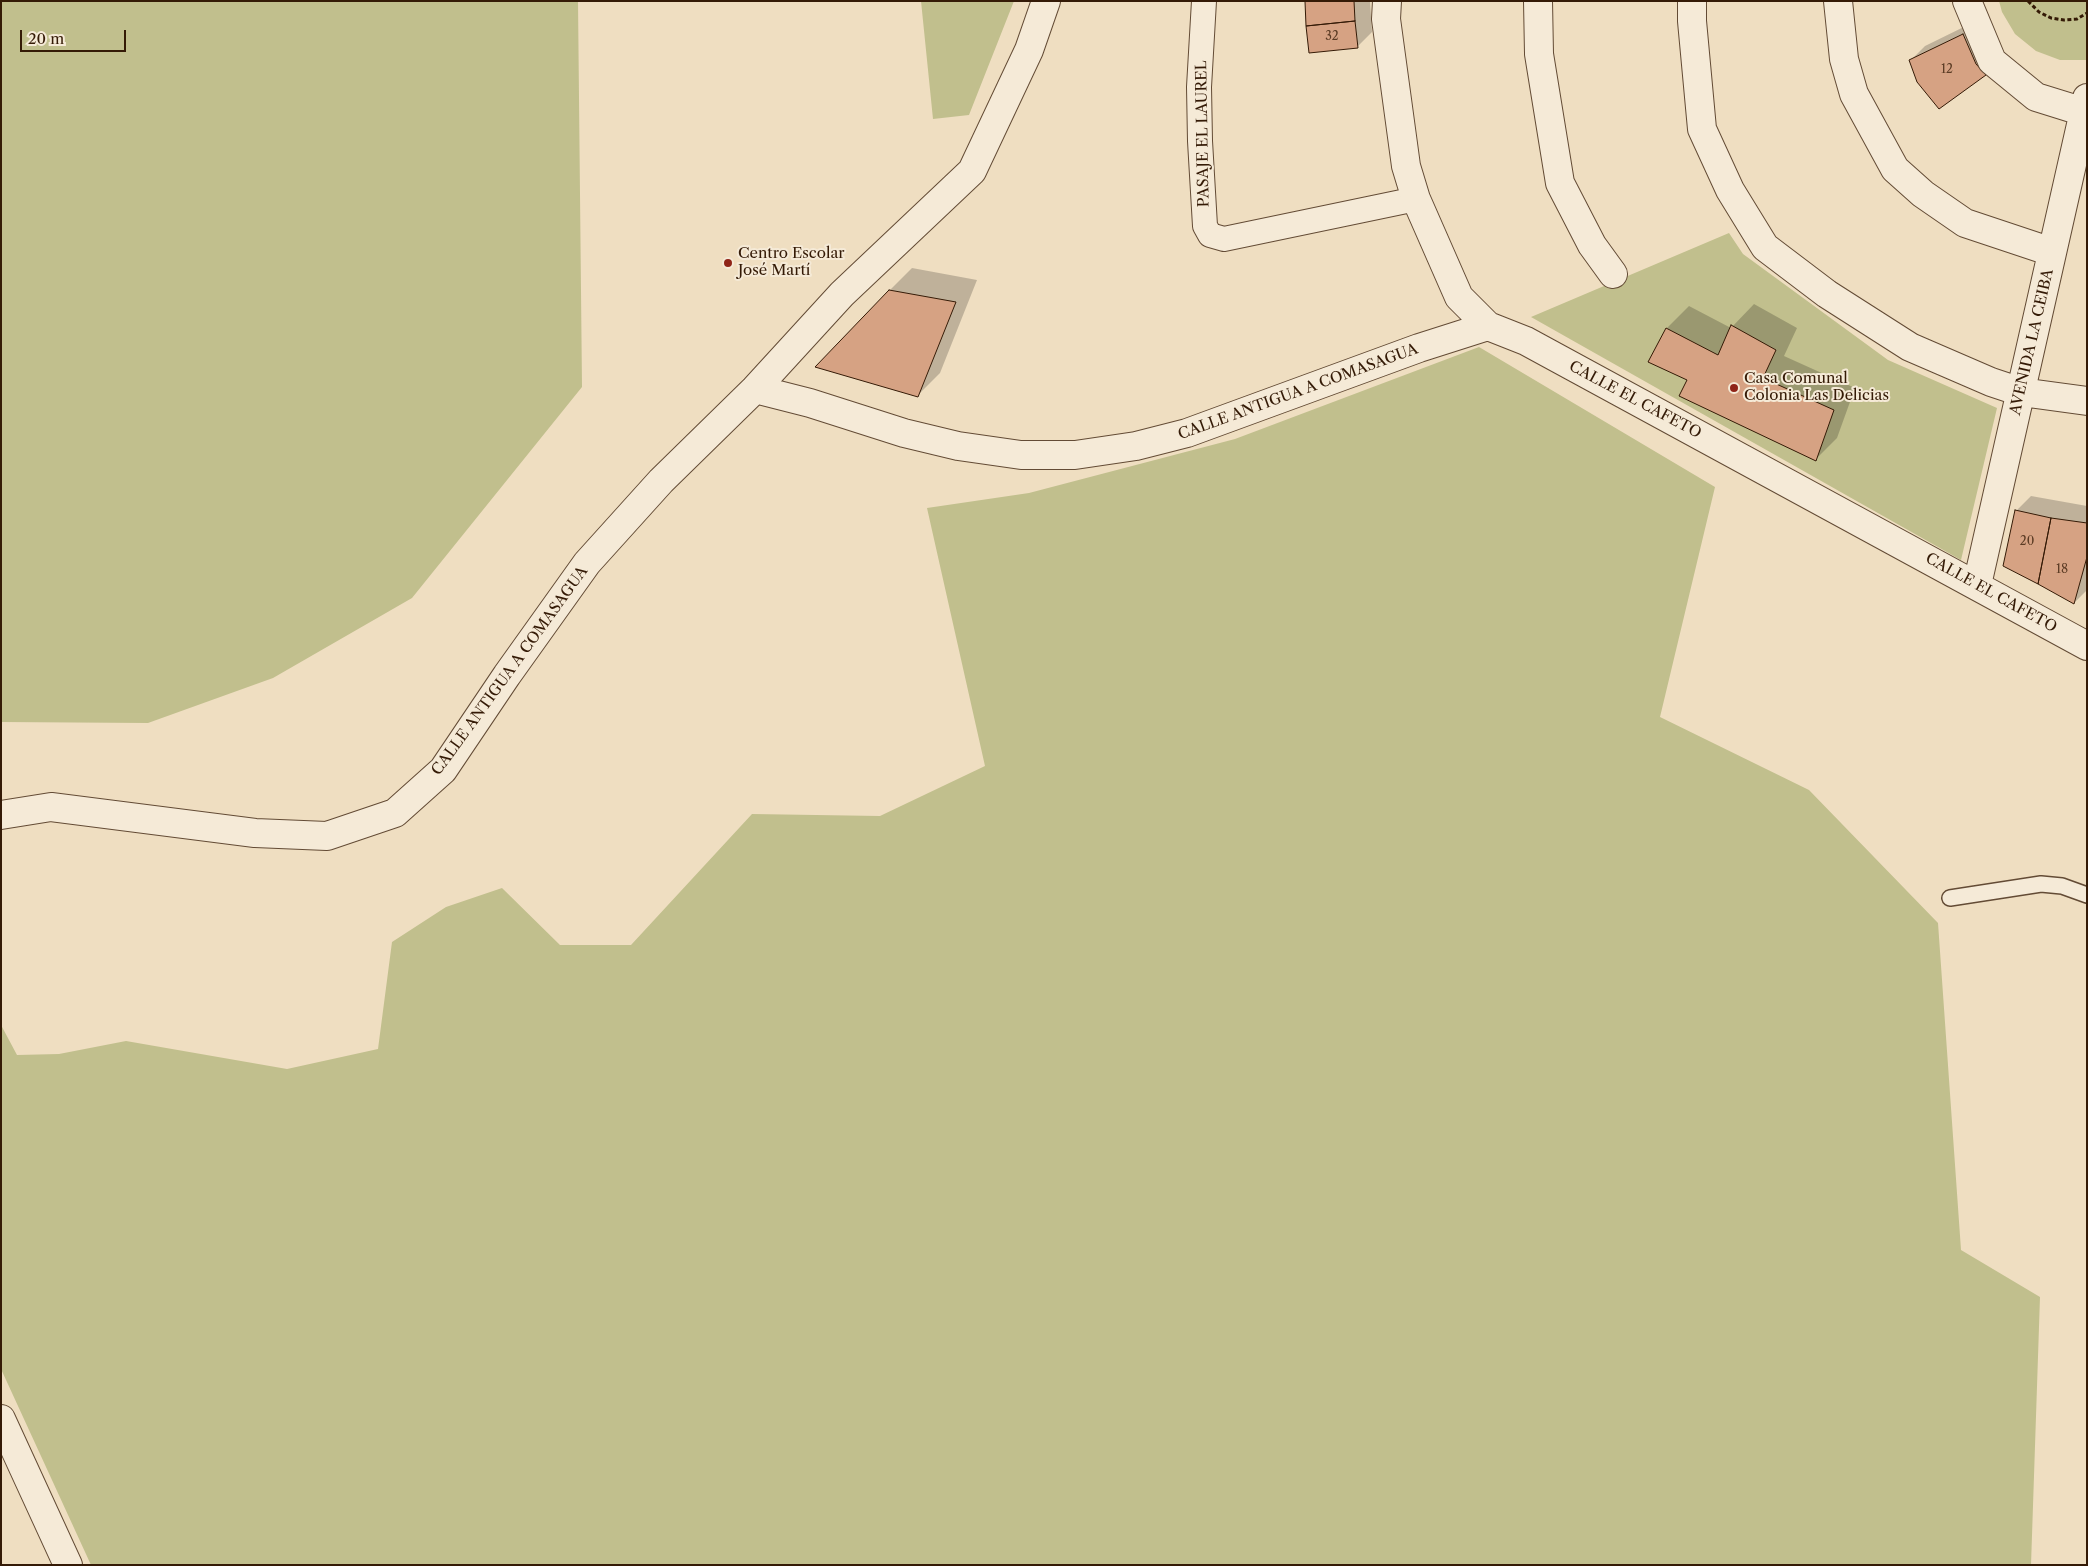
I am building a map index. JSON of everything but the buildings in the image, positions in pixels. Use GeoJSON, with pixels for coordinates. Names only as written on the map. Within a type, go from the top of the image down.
{"type":"FeatureCollection","features":[{"type":"Feature","properties":{"kind":"street","name":"CALLE ANTIGUA A COMASAGUA"},"geometry":{"type":"LineString","coordinates":[[1,815],[51,807],[255,833],[327,836],[395,813],[443,770],[507,674],[587,564],[661,481],[755,389],[842,294],[972,171],[1028,50],[1046,1]]}},
{"type":"Feature","properties":{"kind":"street","name":"PASAJE EL LAUREL"},"geometry":{"type":"LineString","coordinates":[[1204,1],[1199,87],[1200,141],[1205,226],[1210,235],[1224,239],[1416,199]]}},
{"type":"Feature","properties":{"kind":"street","name":"CALLE EL CAFETO"},"geometry":{"type":"LineString","coordinates":[[1388,1],[1386,19],[1406,166],[1416,199],[1459,297],[1488,326],[1526,341],[2087,646]]}},
{"type":"Feature","properties":{"kind":"street"},"geometry":{"type":"LineString","coordinates":[[1538,1],[1539,54],[1560,183],[1592,246],[1613,274]]}},
{"type":"Feature","properties":{"kind":"street"},"geometry":{"type":"LineString","coordinates":[[1692,1],[1692,21],[1702,130],[1730,190],[1765,247],[1827,294],[1910,347],[1991,382],[2020,392],[2077,402],[2087,401]]}},
{"type":"Feature","properties":{"kind":"street"},"geometry":{"type":"LineString","coordinates":[[1838,1],[1844,59],[1854,94],[1895,169],[1923,194],[1965,222],[2052,252]]}},
{"type":"Feature","properties":{"kind":"street"},"geometry":{"type":"LineString","coordinates":[[1967,1],[1992,61],[2036,97],[2085,105]]}},
{"type":"Feature","properties":{"kind":"street","name":"AVENIDA LA CEIBA"},"geometry":{"type":"LineString","coordinates":[[1977,585],[2085,105]]}},
{"type":"Feature","properties":{"kind":"street","name":"CALLE ANTIGUA A COMASAGUA"},"geometry":{"type":"LineString","coordinates":[[755,389],[810,403],[904,434],[958,446],[1021,455],[1075,455],[1136,446],[1186,433],[1419,348],[1488,326]]}},
{"type":"Feature","properties":{"kind":"street"},"geometry":{"type":"LineString","coordinates":[[1,1419],[68,1565]]}},
{"type":"Feature","properties":{"kind":"lane"},"geometry":{"type":"LineString","coordinates":[[1950,898],[2041,884],[2062,886],[2087,895]]}},
{"type":"Feature","properties":{"kind":"path"},"geometry":{"type":"LineString","coordinates":[[2028,1],[2038,12],[2051,18],[2077,19],[2087,13]]}},
{"type":"Feature","properties":{"kind":"shaded area"},"geometry":{"type":"Polygon","coordinates":[[[1,1],[578,1],[582,387],[412,598],[273,678],[148,723],[1,722],[1,1]]]}},
{"type":"Feature","properties":{"kind":"shaded area"},"geometry":{"type":"Polygon","coordinates":[[[921,1],[1014,1],[969,115],[933,119],[921,1]]]}},
{"type":"Feature","properties":{"kind":"shaded area"},"geometry":{"type":"Polygon","coordinates":[[[1999,1],[2087,1],[2087,60],[2060,60],[2036,51],[2015,34],[2002,12],[1999,1]]]}},
{"type":"Feature","properties":{"kind":"shaded area","name":"Casa Comunal Colonia Las Delicias"},"geometry":{"type":"Polygon","coordinates":[[[1729,233],[1743,254],[1888,360],[1997,408],[1961,560],[1531,317],[1729,233]]]}},
{"type":"Feature","properties":{"kind":"shaded area"},"geometry":{"type":"Polygon","coordinates":[[[1479,347],[1715,487],[1660,717],[1809,790],[1938,923],[1961,1250],[2040,1297],[2031,1565],[91,1565],[1,1369],[1,1025],[17,1055],[59,1054],[126,1041],[287,1069],[378,1049],[392,942],[446,907],[502,888],[560,945],[631,945],[752,814],[880,816],[985,766],[927,508],[1029,493],[1235,439],[1479,347]]]}},
{"type":"Feature","properties":{"kind":"place","name":"Centro Escolar José Martí"},"geometry":{"type":"Point","coordinates":[728,263]}},
{"type":"Feature","properties":{"kind":"place","name":"Casa Comunal Colonia Las Delicias"},"geometry":{"type":"Point","coordinates":[1734,388]}}]}
